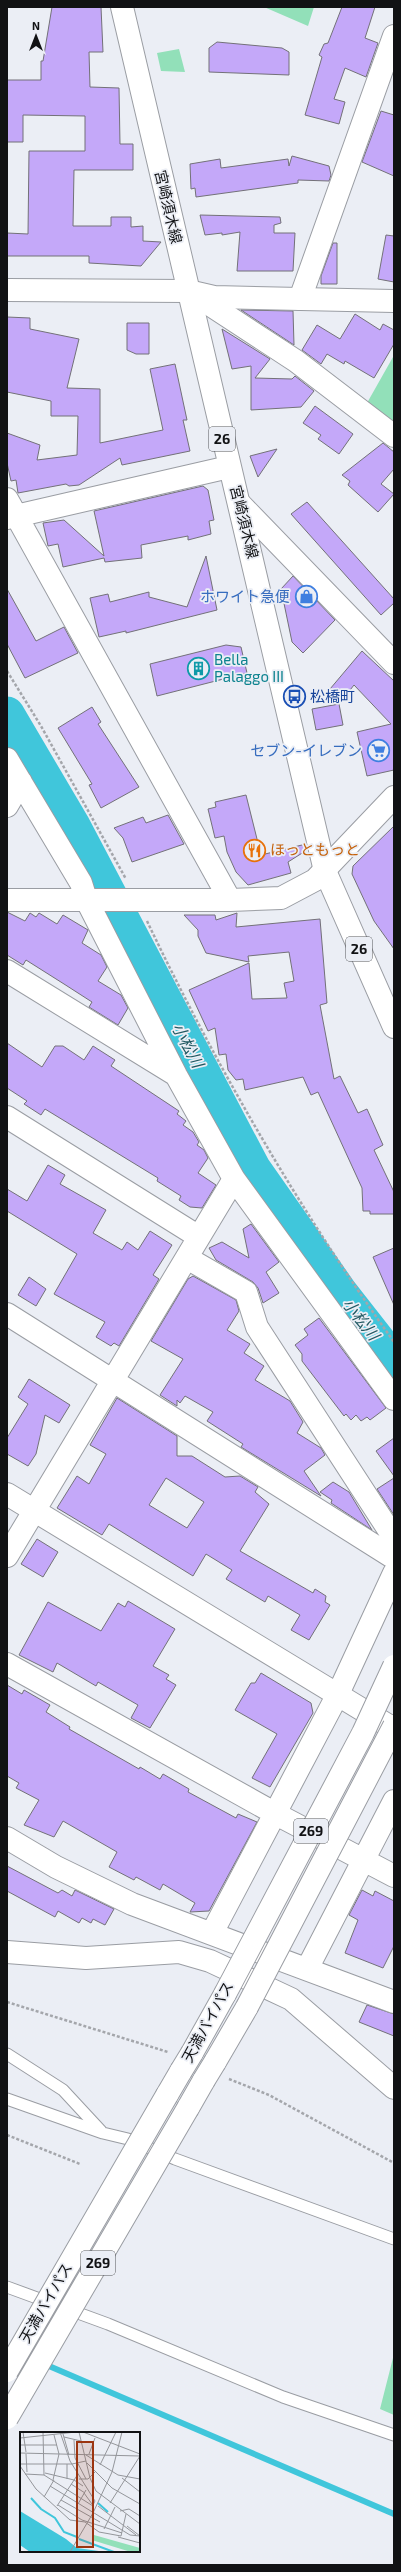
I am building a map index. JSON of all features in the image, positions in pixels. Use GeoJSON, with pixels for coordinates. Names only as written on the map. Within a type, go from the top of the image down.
{"type":"FeatureCollection","features":[{"type":"Feature","properties":{"kind":"main road","name":"宮崎須木線"},"geometry":{"type":"LineString","coordinates":[[122,7],[229,467],[241,505],[325,871],[394,1026]]}},
{"type":"Feature","properties":{"kind":"main road"},"geometry":{"type":"LineString","coordinates":[[300,299],[394,36]]}},
{"type":"Feature","properties":{"kind":"main road"},"geometry":{"type":"LineString","coordinates":[[7,290],[188,291],[214,297],[394,301]]}},
{"type":"Feature","properties":{"kind":"main road"},"geometry":{"type":"LineString","coordinates":[[188,291],[296,361],[394,436]]}},
{"type":"Feature","properties":{"kind":"main road"},"geometry":{"type":"LineString","coordinates":[[229,467],[10,511],[230,900]]}},
{"type":"Feature","properties":{"kind":"main road"},"geometry":{"type":"LineString","coordinates":[[241,505],[394,663]]}},
{"type":"Feature","properties":{"kind":"main road"},"geometry":{"type":"LineString","coordinates":[[7,759],[90,899],[176,1075],[234,1179],[394,1399]]}},
{"type":"Feature","properties":{"kind":"main road"},"geometry":{"type":"LineString","coordinates":[[7,806],[20,782]]}},
{"type":"Feature","properties":{"kind":"main road"},"geometry":{"type":"LineString","coordinates":[[7,900],[230,900],[280,898],[315,880],[394,797]]}},
{"type":"Feature","properties":{"kind":"main road"},"geometry":{"type":"LineString","coordinates":[[7,971],[176,1075]]}},
{"type":"Feature","properties":{"kind":"main road"},"geometry":{"type":"LineString","coordinates":[[7,1117],[199,1237]]}},
{"type":"Feature","properties":{"kind":"main road"},"geometry":{"type":"LineString","coordinates":[[7,1556],[234,1179]]}},
{"type":"Feature","properties":{"kind":"main road"},"geometry":{"type":"LineString","coordinates":[[187,1258],[246,1292],[257,1326],[394,1538]]}},
{"type":"Feature","properties":{"kind":"main road"},"geometry":{"type":"LineString","coordinates":[[7,1314],[114,1380],[394,1558]]}},
{"type":"Feature","properties":{"kind":"main road"},"geometry":{"type":"LineString","coordinates":[[7,1494],[338,1694],[394,1730]]}},
{"type":"Feature","properties":{"kind":"main road"},"geometry":{"type":"LineString","coordinates":[[212,1933],[338,1694],[394,1573]]}},
{"type":"Feature","properties":{"kind":"main road"},"geometry":{"type":"LineString","coordinates":[[7,1664],[276,1814],[394,1876]]}},
{"type":"Feature","properties":{"kind":"main road","name":"天満バイパス"},"geometry":{"type":"LineString","coordinates":[[7,2371],[167,2095],[182,2059],[225,1994],[363,1733],[394,1666]]}},
{"type":"Feature","properties":{"kind":"main road","name":"天満バイパス"},"geometry":{"type":"LineString","coordinates":[[7,2418],[188,2108],[215,2073],[247,2007],[394,1726]]}},
{"type":"Feature","properties":{"kind":"main road"},"geometry":{"type":"LineString","coordinates":[[307,1969],[394,1801]]}},
{"type":"Feature","properties":{"kind":"main road"},"geometry":{"type":"LineString","coordinates":[[7,1838],[56,1868],[132,1904],[394,2002]]}},
{"type":"Feature","properties":{"kind":"main road"},"geometry":{"type":"LineString","coordinates":[[7,1952],[86,1958],[179,1952],[210,1961],[291,1999],[394,2088]]}},
{"type":"Feature","properties":{"kind":"lane"},"geometry":{"type":"LineString","coordinates":[[7,2054],[64,2090],[103,2133]]}},
{"type":"Feature","properties":{"kind":"lane"},"geometry":{"type":"LineString","coordinates":[[7,2099],[103,2133],[128,2139],[174,2159],[394,2239]]}},
{"type":"Feature","properties":{"kind":"lane"},"geometry":{"type":"LineString","coordinates":[[7,2287],[108,2324],[283,2397],[394,2435]]}},
{"type":"Feature","properties":{"kind":"path"},"geometry":{"type":"LineString","coordinates":[[7,671],[41,726],[186,1002],[281,1172],[337,1262],[394,1342]]}},
{"type":"Feature","properties":{"kind":"path"},"geometry":{"type":"LineString","coordinates":[[7,2002],[182,2059]]}},
{"type":"Feature","properties":{"kind":"path"},"geometry":{"type":"LineString","coordinates":[[215,2073],[268,2095],[394,2163]]}},
{"type":"Feature","properties":{"kind":"path"},"geometry":{"type":"LineString","coordinates":[[7,2135],[80,2164]]}},
{"type":"Feature","properties":{"kind":"green space"},"geometry":{"type":"Polygon","coordinates":[[[264,7],[314,7],[308,26],[264,7]]]}},
{"type":"Feature","properties":{"kind":"green space"},"geometry":{"type":"Polygon","coordinates":[[[179,49],[185,72],[161,71],[157,53],[179,49]]]}},
{"type":"Feature","properties":{"kind":"green space"},"geometry":{"type":"Polygon","coordinates":[[[393,357],[394,358],[394,424],[367,403],[393,357]]]}},
{"type":"Feature","properties":{"kind":"green space"},"geometry":{"type":"Polygon","coordinates":[[[394,2354],[394,2415],[380,2409],[394,2354]]]}},
{"type":"Feature","properties":{"kind":"building"},"geometry":{"type":"Polygon","coordinates":[[[52,7],[101,7],[103,52],[89,52],[90,87],[119,88],[120,144],[133,144],[133,170],[74,170],[73,226],[111,226],[111,217],[131,217],[131,227],[143,226],[143,241],[161,242],[141,266],[89,263],[89,256],[7,256],[7,233],[28,234],[29,151],[85,151],[85,116],[23,115],[23,142],[7,142],[7,80],[41,80],[41,61],[43,61],[52,7]]]}},
{"type":"Feature","properties":{"kind":"building"},"geometry":{"type":"Polygon","coordinates":[[[342,7],[375,7],[365,38],[378,43],[366,77],[345,68],[334,99],[345,102],[339,124],[305,115],[322,57],[319,55],[324,44],[328,43],[342,7]]]}},
{"type":"Feature","properties":{"kind":"building"},"geometry":{"type":"Polygon","coordinates":[[[217,42],[282,48],[289,52],[289,75],[209,72],[209,48],[217,42]]]}},
{"type":"Feature","properties":{"kind":"building"},"geometry":{"type":"Polygon","coordinates":[[[381,111],[394,115],[394,176],[362,162],[381,111]]]}},
{"type":"Feature","properties":{"kind":"building"},"geometry":{"type":"Polygon","coordinates":[[[292,156],[329,166],[331,175],[329,181],[298,180],[298,183],[196,197],[195,188],[191,189],[190,164],[220,159],[221,168],[288,159],[289,166],[292,156]]]}},
{"type":"Feature","properties":{"kind":"building"},"geometry":{"type":"Polygon","coordinates":[[[200,215],[280,217],[281,223],[274,225],[274,233],[295,233],[293,271],[237,271],[240,232],[222,235],[222,233],[205,235],[200,215]]]}},
{"type":"Feature","properties":{"kind":"building"},"geometry":{"type":"Polygon","coordinates":[[[386,235],[394,236],[394,282],[378,279],[386,235]]]}},
{"type":"Feature","properties":{"kind":"building"},"geometry":{"type":"Polygon","coordinates":[[[333,243],[337,243],[337,284],[321,284],[321,276],[333,243]]]}},
{"type":"Feature","properties":{"kind":"building"},"geometry":{"type":"Polygon","coordinates":[[[241,310],[293,311],[294,345],[241,310]]]}},
{"type":"Feature","properties":{"kind":"building"},"geometry":{"type":"Polygon","coordinates":[[[355,314],[380,330],[383,324],[394,330],[394,344],[374,378],[345,361],[344,364],[327,354],[321,364],[302,350],[317,325],[340,339],[355,314]]]}},
{"type":"Feature","properties":{"kind":"building"},"geometry":{"type":"Polygon","coordinates":[[[7,317],[30,318],[30,329],[79,339],[67,388],[100,389],[100,443],[163,430],[150,369],[175,364],[187,420],[183,420],[190,451],[122,465],[120,458],[79,485],[69,486],[66,484],[18,493],[16,480],[11,481],[7,463],[7,433],[40,445],[37,460],[77,455],[78,416],[51,416],[51,401],[7,392],[7,317]]]}},
{"type":"Feature","properties":{"kind":"building"},"geometry":{"type":"Polygon","coordinates":[[[127,323],[149,323],[149,354],[136,354],[127,350],[127,323]]]}},
{"type":"Feature","properties":{"kind":"building"},"geometry":{"type":"Polygon","coordinates":[[[222,329],[270,359],[255,378],[292,379],[295,376],[314,391],[301,407],[251,410],[251,366],[232,369],[222,329]]]}},
{"type":"Feature","properties":{"kind":"building"},"geometry":{"type":"Polygon","coordinates":[[[315,406],[353,434],[339,454],[318,439],[321,435],[303,423],[315,406]]]}},
{"type":"Feature","properties":{"kind":"building"},"geometry":{"type":"Polygon","coordinates":[[[383,443],[394,452],[394,469],[381,484],[394,494],[378,512],[348,485],[350,481],[342,475],[383,443]]]}},
{"type":"Feature","properties":{"kind":"building"},"geometry":{"type":"Polygon","coordinates":[[[277,449],[258,477],[250,456],[277,449]]]}},
{"type":"Feature","properties":{"kind":"building"},"geometry":{"type":"Polygon","coordinates":[[[203,486],[208,490],[214,520],[209,521],[211,534],[188,540],[188,536],[141,545],[142,558],[105,562],[104,558],[63,567],[58,544],[48,546],[43,523],[64,520],[104,556],[94,511],[203,486]]]}},
{"type":"Feature","properties":{"kind":"building"},"geometry":{"type":"Polygon","coordinates":[[[307,502],[394,599],[394,603],[381,615],[291,514],[307,502]]]}},
{"type":"Feature","properties":{"kind":"building"},"geometry":{"type":"Polygon","coordinates":[[[206,556],[217,610],[126,633],[126,631],[99,637],[90,598],[108,594],[110,602],[149,592],[149,597],[187,607],[206,556]]]}},
{"type":"Feature","properties":{"kind":"building"},"geometry":{"type":"Polygon","coordinates":[[[293,576],[335,620],[303,653],[292,642],[281,589],[293,576]]]}},
{"type":"Feature","properties":{"kind":"building"},"geometry":{"type":"Polygon","coordinates":[[[7,589],[36,641],[64,627],[78,653],[25,678],[7,644],[7,589]]]}},
{"type":"Feature","properties":{"kind":"building","name":"Bella Palaggo III"},"geometry":{"type":"Polygon","coordinates":[[[226,645],[241,647],[247,673],[157,696],[150,664],[226,645]]]}},
{"type":"Feature","properties":{"kind":"building"},"geometry":{"type":"Polygon","coordinates":[[[362,651],[394,681],[394,770],[367,776],[357,732],[391,724],[354,685],[343,699],[330,689],[362,651]]]}},
{"type":"Feature","properties":{"kind":"building"},"geometry":{"type":"Polygon","coordinates":[[[339,704],[343,725],[316,730],[312,709],[339,704]]]}},
{"type":"Feature","properties":{"kind":"building"},"geometry":{"type":"Polygon","coordinates":[[[92,707],[101,722],[98,724],[139,787],[101,808],[89,785],[92,784],[58,728],[92,707]]]}},
{"type":"Feature","properties":{"kind":"building"},"geometry":{"type":"Polygon","coordinates":[[[246,795],[261,855],[306,844],[307,850],[288,862],[291,873],[248,885],[236,872],[227,852],[224,836],[215,838],[208,809],[216,807],[215,802],[246,795]]]}},
{"type":"Feature","properties":{"kind":"building"},"geometry":{"type":"Polygon","coordinates":[[[168,815],[184,844],[132,862],[123,838],[114,828],[143,817],[146,823],[168,815]]]}},
{"type":"Feature","properties":{"kind":"building"},"geometry":{"type":"Polygon","coordinates":[[[394,826],[394,949],[374,921],[352,874],[353,866],[394,826]]]}},
{"type":"Feature","properties":{"kind":"building"},"geometry":{"type":"Polygon","coordinates":[[[7,912],[25,921],[30,913],[36,917],[39,913],[57,924],[63,915],[88,930],[82,943],[101,955],[107,967],[98,981],[121,995],[128,1008],[118,1025],[89,1007],[92,1002],[26,960],[23,965],[7,955],[7,912]]]}},
{"type":"Feature","properties":{"kind":"building"},"geometry":{"type":"Polygon","coordinates":[[[237,913],[236,927],[320,919],[327,1003],[320,1005],[334,1079],[340,1076],[358,1113],[367,1109],[383,1145],[374,1150],[394,1192],[394,1214],[370,1214],[370,1211],[363,1211],[362,1188],[318,1092],[311,1095],[303,1077],[245,1090],[243,1079],[236,1080],[228,1070],[226,1054],[219,1055],[215,1028],[208,1031],[189,990],[249,963],[252,999],[287,998],[284,983],[294,981],[289,952],[248,956],[249,962],[206,953],[198,936],[198,930],[184,915],[215,915],[216,920],[237,913]]]}},
{"type":"Feature","properties":{"kind":"building"},"geometry":{"type":"Polygon","coordinates":[[[7,1043],[42,1067],[55,1046],[63,1046],[84,1060],[93,1046],[115,1060],[111,1066],[179,1111],[177,1114],[186,1121],[183,1125],[193,1132],[199,1142],[197,1145],[204,1150],[208,1158],[198,1173],[216,1185],[202,1208],[190,1207],[179,1200],[181,1196],[157,1181],[158,1178],[45,1109],[41,1115],[24,1104],[27,1101],[7,1088],[7,1043]]]}},
{"type":"Feature","properties":{"kind":"building"},"geometry":{"type":"Polygon","coordinates":[[[48,1165],[65,1175],[60,1184],[106,1210],[93,1233],[122,1250],[127,1242],[138,1250],[150,1231],[172,1245],[153,1275],[159,1279],[119,1346],[114,1343],[111,1346],[96,1337],[105,1322],[54,1294],[77,1254],[7,1211],[7,1189],[27,1201],[48,1165]]]}},
{"type":"Feature","properties":{"kind":"building"},"geometry":{"type":"Polygon","coordinates":[[[251,1224],[279,1262],[266,1272],[279,1293],[263,1303],[258,1288],[253,1282],[216,1260],[209,1248],[222,1242],[249,1258],[243,1229],[251,1224]]]}},
{"type":"Feature","properties":{"kind":"building"},"geometry":{"type":"Polygon","coordinates":[[[394,1248],[394,1305],[373,1257],[394,1248]]]}},
{"type":"Feature","properties":{"kind":"building"},"geometry":{"type":"Polygon","coordinates":[[[193,1276],[236,1300],[239,1311],[227,1330],[250,1344],[244,1353],[264,1366],[255,1380],[290,1401],[303,1422],[297,1433],[321,1448],[325,1455],[304,1471],[321,1496],[241,1447],[243,1444],[207,1421],[213,1412],[185,1396],[180,1403],[177,1400],[177,1406],[160,1395],[183,1359],[151,1341],[188,1279],[193,1276]]]}},
{"type":"Feature","properties":{"kind":"building"},"geometry":{"type":"Polygon","coordinates":[[[29,1277],[46,1289],[36,1306],[18,1295],[29,1277]]]}},
{"type":"Feature","properties":{"kind":"building"},"geometry":{"type":"Polygon","coordinates":[[[319,1318],[386,1408],[370,1420],[367,1417],[361,1421],[356,1415],[351,1420],[346,1414],[344,1416],[302,1361],[302,1354],[295,1345],[308,1335],[304,1329],[319,1318]]]}},
{"type":"Feature","properties":{"kind":"building"},"geometry":{"type":"Polygon","coordinates":[[[29,1379],[70,1405],[59,1423],[45,1415],[36,1454],[28,1466],[7,1454],[7,1438],[28,1404],[18,1397],[29,1379]]]}},
{"type":"Feature","properties":{"kind":"building"},"geometry":{"type":"Polygon","coordinates":[[[117,1398],[177,1436],[177,1456],[192,1456],[225,1477],[240,1476],[258,1487],[255,1492],[269,1504],[240,1551],[313,1593],[315,1589],[326,1596],[325,1602],[330,1605],[309,1640],[291,1630],[300,1615],[268,1596],[265,1602],[226,1579],[232,1570],[206,1554],[193,1576],[109,1524],[102,1535],[57,1508],[77,1476],[89,1484],[106,1454],[90,1445],[117,1398]],[[166,1478],[149,1505],[187,1528],[204,1502],[166,1478]]]}},
{"type":"Feature","properties":{"kind":"building"},"geometry":{"type":"Polygon","coordinates":[[[394,1438],[394,1476],[376,1451],[394,1438]]]}},
{"type":"Feature","properties":{"kind":"building"},"geometry":{"type":"Polygon","coordinates":[[[394,1478],[394,1515],[377,1489],[394,1478]]]}},
{"type":"Feature","properties":{"kind":"building"},"geometry":{"type":"Polygon","coordinates":[[[333,1482],[349,1492],[372,1530],[331,1503],[332,1500],[320,1492],[333,1482]]]}},
{"type":"Feature","properties":{"kind":"building"},"geometry":{"type":"Polygon","coordinates":[[[37,1539],[58,1552],[43,1577],[21,1564],[37,1539]]]}},
{"type":"Feature","properties":{"kind":"building"},"geometry":{"type":"Polygon","coordinates":[[[128,1601],[175,1629],[153,1666],[169,1675],[166,1679],[176,1685],[150,1728],[131,1718],[138,1705],[98,1682],[96,1686],[57,1663],[53,1672],[19,1655],[48,1602],[101,1631],[118,1603],[125,1607],[128,1601]]]}},
{"type":"Feature","properties":{"kind":"building"},"geometry":{"type":"Polygon","coordinates":[[[261,1673],[311,1703],[313,1713],[270,1787],[252,1778],[277,1734],[235,1710],[251,1683],[255,1683],[261,1673]]]}},
{"type":"Feature","properties":{"kind":"building"},"geometry":{"type":"Polygon","coordinates":[[[7,1685],[22,1694],[24,1690],[50,1705],[46,1712],[70,1727],[69,1729],[139,1769],[140,1767],[160,1779],[163,1774],[189,1789],[188,1792],[236,1818],[238,1814],[257,1822],[209,1911],[190,1912],[195,1903],[163,1884],[160,1890],[136,1877],[134,1880],[109,1867],[117,1852],[63,1821],[54,1837],[24,1825],[39,1800],[16,1788],[19,1783],[7,1776],[7,1685]]]}},
{"type":"Feature","properties":{"kind":"building"},"geometry":{"type":"Polygon","coordinates":[[[7,1866],[58,1893],[62,1890],[72,1896],[75,1890],[114,1909],[105,1925],[93,1919],[91,1923],[82,1918],[79,1923],[58,1911],[55,1917],[7,1891],[7,1866]]]}},
{"type":"Feature","properties":{"kind":"building"},"geometry":{"type":"Polygon","coordinates":[[[362,1890],[373,1896],[375,1891],[394,1901],[394,1946],[383,1968],[345,1953],[358,1920],[349,1915],[362,1890]]]}},
{"type":"Feature","properties":{"kind":"building"},"geometry":{"type":"Polygon","coordinates":[[[367,2005],[394,2014],[394,2036],[359,2022],[367,2005]]]}},
{"type":"Feature","properties":{"kind":"waterway","name":"小松川"},"geometry":{"type":"LineString","coordinates":[[7,714],[73,826],[253,1168],[340,1292],[394,1361]]}},
{"type":"Feature","properties":{"kind":"waterway"},"geometry":{"type":"LineString","coordinates":[[7,2348],[394,2514]]}},
{"type":"Feature","properties":{"kind":"place","name":"ホワイト急便"},"geometry":{"type":"Point","coordinates":[306,597]}},
{"type":"Feature","properties":{"kind":"place","name":"Bella Palaggo III"},"geometry":{"type":"Point","coordinates":[198,669]}},
{"type":"Feature","properties":{"kind":"place","name":"松橋町"},"geometry":{"type":"Point","coordinates":[295,697]}},
{"type":"Feature","properties":{"kind":"place","name":"セブン-イレブン"},"geometry":{"type":"Point","coordinates":[378,751]}},
{"type":"Feature","properties":{"kind":"place","name":"ほっともっと"},"geometry":{"type":"Point","coordinates":[254,850]}}]}
